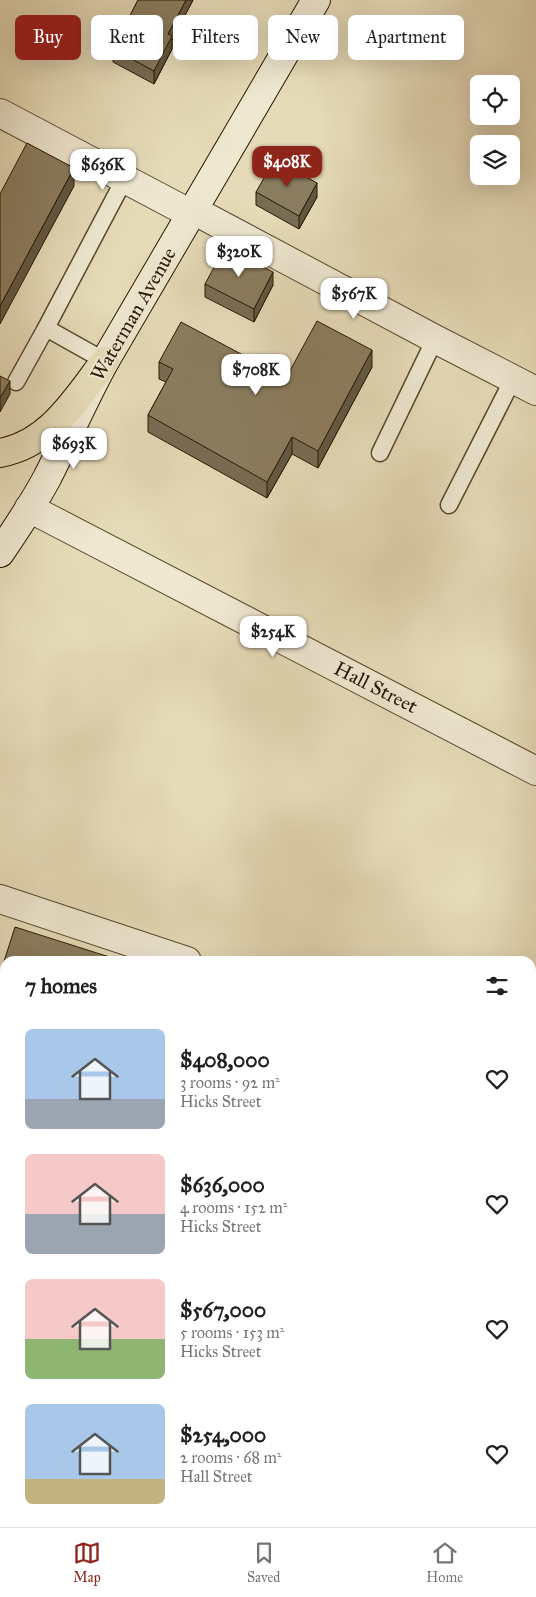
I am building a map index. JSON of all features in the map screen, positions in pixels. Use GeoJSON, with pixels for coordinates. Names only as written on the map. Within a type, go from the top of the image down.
{"type":"FeatureCollection","features":[{"type":"Feature","properties":{"kind":"highway"},"geometry":{"type":"LineString","coordinates":[[0,453],[21,447],[33,441],[57,421],[105,361]]}},
{"type":"Feature","properties":{"kind":"street","name":"Waterman Avenue"},"geometry":{"type":"LineString","coordinates":[[0,553],[46,478],[105,361],[316,0]]}},
{"type":"Feature","properties":{"kind":"street"},"geometry":{"type":"LineString","coordinates":[[0,113],[524,385]]}},
{"type":"Feature","properties":{"kind":"street","name":"Hall Street"},"geometry":{"type":"LineString","coordinates":[[29,508],[536,771]]}},
{"type":"Feature","properties":{"kind":"street"},"geometry":{"type":"LineString","coordinates":[[0,899],[172,956]]}},
{"type":"Feature","properties":{"kind":"lane"},"geometry":{"type":"LineString","coordinates":[[16,382],[125,178]]}},
{"type":"Feature","properties":{"kind":"lane"},"geometry":{"type":"LineString","coordinates":[[46,328],[105,361]]}},
{"type":"Feature","properties":{"kind":"lane"},"geometry":{"type":"LineString","coordinates":[[380,453],[434,339]]}},
{"type":"Feature","properties":{"kind":"lane"},"geometry":{"type":"LineString","coordinates":[[449,505],[524,385]]}},
{"type":"Feature","properties":{"kind":"building"},"geometry":{"type":"Polygon","coordinates":[[[138,0],[186,0],[178,15],[173,15],[173,25],[168,34],[172,36],[163,54],[163,15],[130,15],[138,0]]]}},
{"type":"Feature","properties":{"kind":"building"},"geometry":{"type":"Polygon","coordinates":[[[134,60],[160,60],[154,71],[134,60]]]}},
{"type":"Feature","properties":{"kind":"building"},"geometry":{"type":"Polygon","coordinates":[[[27,143],[74,168],[0,306],[0,194],[27,143]]]}},
{"type":"Feature","properties":{"kind":"building"},"geometry":{"type":"Polygon","coordinates":[[[275,159],[317,183],[299,216],[256,192],[275,159]]]}},
{"type":"Feature","properties":{"kind":"building"},"geometry":{"type":"Polygon","coordinates":[[[225,247],[273,272],[254,309],[205,284],[225,247]]]}},
{"type":"Feature","properties":{"kind":"building"},"geometry":{"type":"Polygon","coordinates":[[[317,321],[372,350],[318,451],[292,437],[267,482],[148,415],[173,369],[159,362],[181,322],[286,378],[317,321]]]}},
{"type":"Feature","properties":{"kind":"building"},"geometry":{"type":"Polygon","coordinates":[[[0,376],[10,381],[0,398],[0,376]]]}},
{"type":"Feature","properties":{"kind":"building"},"geometry":{"type":"Polygon","coordinates":[[[15,927],[106,956],[6,956],[15,927]]]}}]}
